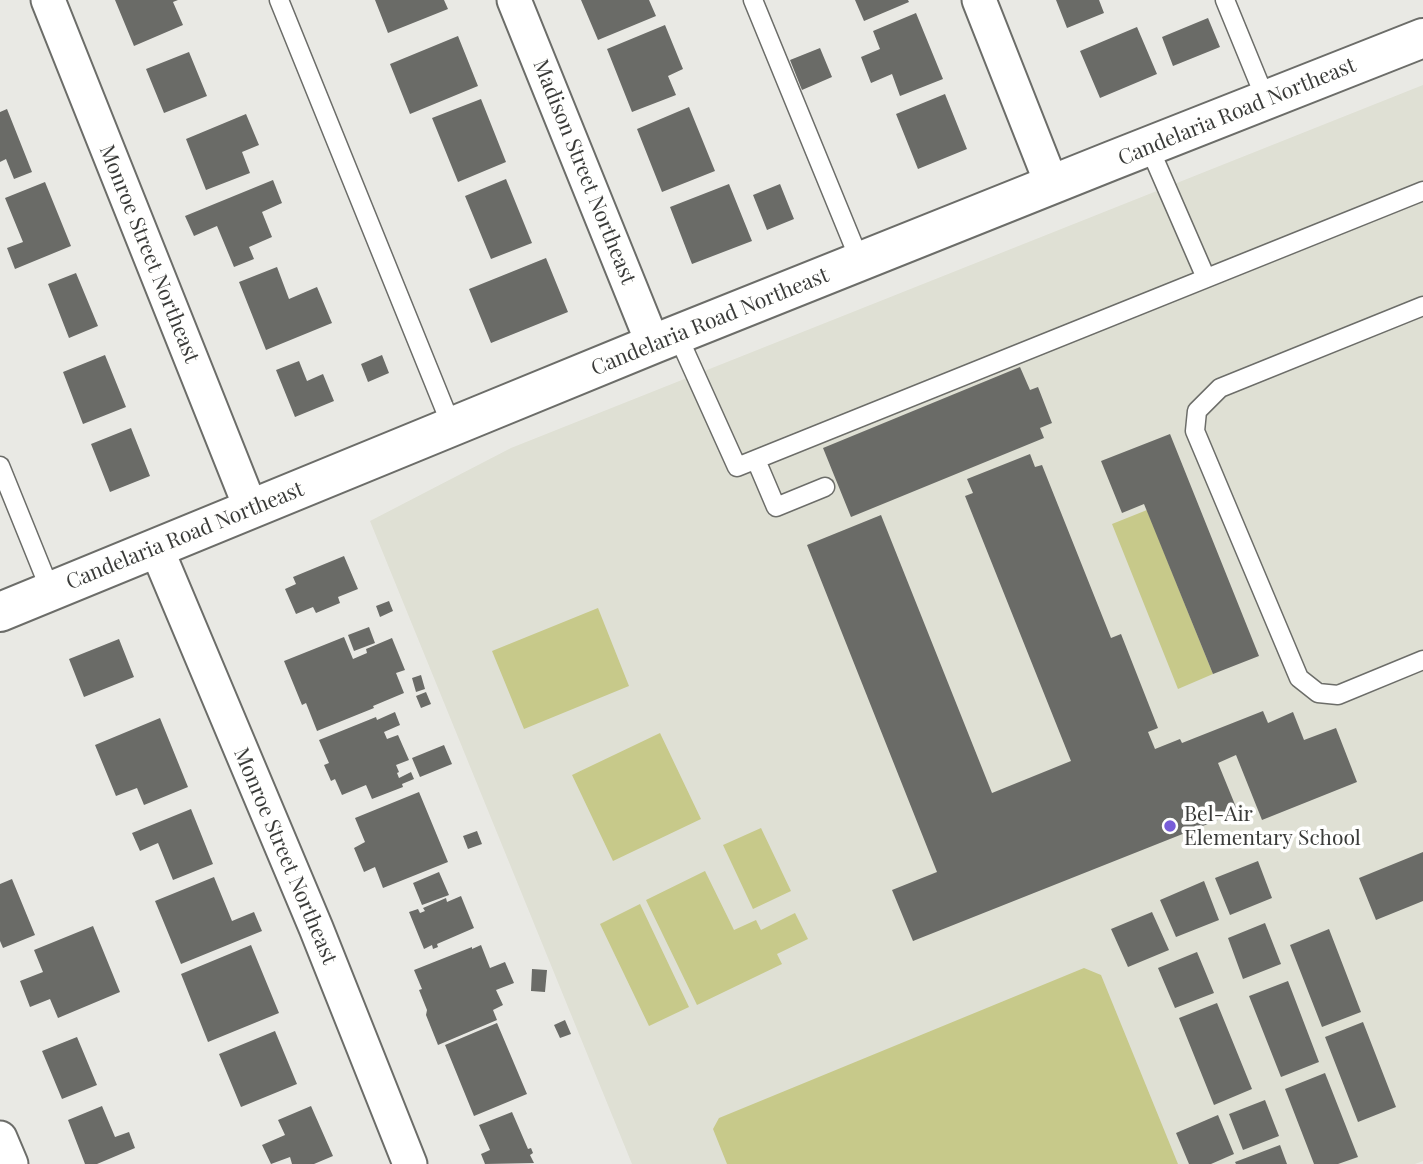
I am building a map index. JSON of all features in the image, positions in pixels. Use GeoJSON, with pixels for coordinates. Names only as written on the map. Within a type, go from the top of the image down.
{"type":"FeatureCollection","features":[{"type":"Feature","properties":{"kind":"main road","name":"Candelaria Road Northeast"},"geometry":{"type":"LineString","coordinates":[[0,612],[157,550],[665,339],[1423,38]]}},
{"type":"Feature","properties":{"kind":"street","name":"Monroe Street Northeast"},"geometry":{"type":"LineString","coordinates":[[48,0],[251,509]]}},
{"type":"Feature","properties":{"kind":"street","name":"Madison Street Northeast"},"geometry":{"type":"LineString","coordinates":[[514,0],[665,339]]}},
{"type":"Feature","properties":{"kind":"street"},"geometry":{"type":"LineString","coordinates":[[979,0],[1052,185]]}},
{"type":"Feature","properties":{"kind":"street","name":"Monroe Street Northeast"},"geometry":{"type":"LineString","coordinates":[[157,550],[316,928],[410,1164]]}},
{"type":"Feature","properties":{"kind":"street"},"geometry":{"type":"LineString","coordinates":[[0,1138],[11,1164]]}},
{"type":"Feature","properties":{"kind":"lane"},"geometry":{"type":"LineString","coordinates":[[279,0],[452,427]]}},
{"type":"Feature","properties":{"kind":"lane"},"geometry":{"type":"LineString","coordinates":[[753,0],[860,261]]}},
{"type":"Feature","properties":{"kind":"lane"},"geometry":{"type":"LineString","coordinates":[[1225,0],[1266,100]]}},
{"type":"Feature","properties":{"kind":"lane"},"geometry":{"type":"LineString","coordinates":[[1149,147],[1206,278]]}},
{"type":"Feature","properties":{"kind":"lane"},"geometry":{"type":"LineString","coordinates":[[665,339],[737,467],[1423,191]]}},
{"type":"Feature","properties":{"kind":"lane"},"geometry":{"type":"LineString","coordinates":[[1423,306],[1220,388],[1197,411],[1195,431],[1299,678],[1318,693],[1338,695],[1423,660]]}},
{"type":"Feature","properties":{"kind":"lane"},"geometry":{"type":"LineString","coordinates":[[756,460],[776,507],[825,486]]}},
{"type":"Feature","properties":{"kind":"lane"},"geometry":{"type":"LineString","coordinates":[[0,466],[51,592]]}},
{"type":"Feature","properties":{"kind":"shaded area"},"geometry":{"type":"Polygon","coordinates":[[[1423,85],[1423,1161],[1415,1164],[632,1164],[370,521],[511,448],[1423,85]]]}},
{"type":"Feature","properties":{"kind":"green space"},"geometry":{"type":"Polygon","coordinates":[[[1147,510],[1213,674],[1178,689],[1112,524],[1147,510]]]}},
{"type":"Feature","properties":{"kind":"green space"},"geometry":{"type":"Polygon","coordinates":[[[598,608],[629,686],[524,729],[492,651],[598,608]]]}},
{"type":"Feature","properties":{"kind":"green space"},"geometry":{"type":"Polygon","coordinates":[[[660,733],[701,819],[613,861],[572,775],[660,733]]]}},
{"type":"Feature","properties":{"kind":"green space"},"geometry":{"type":"Polygon","coordinates":[[[761,828],[791,891],[753,909],[723,845],[761,828]]]}},
{"type":"Feature","properties":{"kind":"green space"},"geometry":{"type":"Polygon","coordinates":[[[705,871],[734,930],[756,920],[761,930],[795,913],[808,939],[777,954],[782,964],[697,1005],[646,900],[705,871]]]}},
{"type":"Feature","properties":{"kind":"green space"},"geometry":{"type":"Polygon","coordinates":[[[640,904],[689,1007],[649,1026],[600,924],[640,904]]]}},
{"type":"Feature","properties":{"kind":"green space"},"geometry":{"type":"Polygon","coordinates":[[[1084,968],[1101,975],[1178,1164],[727,1164],[713,1129],[719,1118],[1084,968]]]}},
{"type":"Feature","properties":{"kind":"building"},"geometry":{"type":"Polygon","coordinates":[[[115,0],[178,0],[173,2],[183,25],[134,46],[115,0]]]}},
{"type":"Feature","properties":{"kind":"building"},"geometry":{"type":"Polygon","coordinates":[[[375,0],[444,0],[448,9],[388,33],[375,0]]]}},
{"type":"Feature","properties":{"kind":"building"},"geometry":{"type":"Polygon","coordinates":[[[581,0],[649,0],[656,16],[598,40],[581,0]]]}},
{"type":"Feature","properties":{"kind":"building"},"geometry":{"type":"Polygon","coordinates":[[[855,0],[908,0],[909,2],[864,21],[855,0]]]}},
{"type":"Feature","properties":{"kind":"building"},"geometry":{"type":"Polygon","coordinates":[[[1056,0],[1099,0],[1104,13],[1067,28],[1056,0]]]}},
{"type":"Feature","properties":{"kind":"building"},"geometry":{"type":"Polygon","coordinates":[[[916,13],[943,79],[900,96],[892,74],[871,83],[861,57],[880,49],[873,31],[916,13]]]}},
{"type":"Feature","properties":{"kind":"building"},"geometry":{"type":"Polygon","coordinates":[[[1208,18],[1220,47],[1173,66],[1162,37],[1208,18]]]}},
{"type":"Feature","properties":{"kind":"building"},"geometry":{"type":"Polygon","coordinates":[[[665,25],[683,69],[668,76],[676,95],[632,112],[607,49],[665,25]]]}},
{"type":"Feature","properties":{"kind":"building"},"geometry":{"type":"Polygon","coordinates":[[[1137,27],[1157,74],[1100,98],[1080,51],[1137,27]]]}},
{"type":"Feature","properties":{"kind":"building"},"geometry":{"type":"Polygon","coordinates":[[[458,36],[478,86],[410,114],[390,64],[458,36]]]}},
{"type":"Feature","properties":{"kind":"building"},"geometry":{"type":"Polygon","coordinates":[[[820,48],[832,77],[802,90],[790,60],[820,48]]]}},
{"type":"Feature","properties":{"kind":"building"},"geometry":{"type":"Polygon","coordinates":[[[189,52],[207,96],[164,113],[146,69],[189,52]]]}},
{"type":"Feature","properties":{"kind":"building"},"geometry":{"type":"Polygon","coordinates":[[[945,94],[967,149],[918,169],[896,114],[945,94]]]}},
{"type":"Feature","properties":{"kind":"building"},"geometry":{"type":"Polygon","coordinates":[[[481,99],[506,162],[458,182],[432,118],[481,99]]]}},
{"type":"Feature","properties":{"kind":"building"},"geometry":{"type":"Polygon","coordinates":[[[689,107],[715,171],[662,192],[637,129],[689,107]]]}},
{"type":"Feature","properties":{"kind":"building"},"geometry":{"type":"Polygon","coordinates":[[[7,109],[32,172],[14,179],[6,159],[0,162],[0,112],[7,109]]]}},
{"type":"Feature","properties":{"kind":"building"},"geometry":{"type":"Polygon","coordinates":[[[246,114],[259,145],[242,152],[250,173],[206,190],[186,139],[246,114]]]}},
{"type":"Feature","properties":{"kind":"building"},"geometry":{"type":"Polygon","coordinates":[[[506,179],[532,243],[491,259],[465,196],[506,179]]]}},
{"type":"Feature","properties":{"kind":"building"},"geometry":{"type":"Polygon","coordinates":[[[273,180],[282,203],[262,212],[272,237],[249,247],[254,259],[234,267],[217,226],[194,236],[185,216],[273,180]]]}},
{"type":"Feature","properties":{"kind":"building"},"geometry":{"type":"Polygon","coordinates":[[[45,182],[71,246],[15,269],[7,248],[23,242],[5,198],[45,182]]]}},
{"type":"Feature","properties":{"kind":"building"},"geometry":{"type":"Polygon","coordinates":[[[729,184],[752,241],[692,264],[670,207],[729,184]]]}},
{"type":"Feature","properties":{"kind":"building"},"geometry":{"type":"Polygon","coordinates":[[[780,184],[794,219],[767,230],[753,195],[780,184]]]}},
{"type":"Feature","properties":{"kind":"building"},"geometry":{"type":"Polygon","coordinates":[[[546,258],[568,312],[491,343],[469,289],[546,258]]]}},
{"type":"Feature","properties":{"kind":"building"},"geometry":{"type":"Polygon","coordinates":[[[277,267],[289,299],[317,287],[332,323],[266,350],[239,282],[277,267]]]}},
{"type":"Feature","properties":{"kind":"building"},"geometry":{"type":"Polygon","coordinates":[[[76,273],[98,326],[69,338],[48,284],[76,273]]]}},
{"type":"Feature","properties":{"kind":"building"},"geometry":{"type":"Polygon","coordinates":[[[105,355],[126,407],[83,424],[63,372],[105,355]]]}},
{"type":"Feature","properties":{"kind":"building"},"geometry":{"type":"Polygon","coordinates":[[[382,355],[389,373],[368,382],[361,364],[382,355]]]}},
{"type":"Feature","properties":{"kind":"building"},"geometry":{"type":"Polygon","coordinates":[[[299,361],[307,381],[323,374],[334,401],[295,417],[276,370],[299,361]]]}},
{"type":"Feature","properties":{"kind":"building"},"geometry":{"type":"Polygon","coordinates":[[[1020,367],[1030,390],[1038,387],[1052,423],[1040,428],[1044,438],[851,517],[823,448],[1020,367]]]}},
{"type":"Feature","properties":{"kind":"building"},"geometry":{"type":"Polygon","coordinates":[[[131,428],[150,476],[110,492],[91,444],[131,428]]]}},
{"type":"Feature","properties":{"kind":"building"},"geometry":{"type":"Polygon","coordinates":[[[1170,434],[1259,656],[1213,674],[1144,504],[1122,513],[1101,461],[1170,434]]]}},
{"type":"Feature","properties":{"kind":"building"},"geometry":{"type":"Polygon","coordinates":[[[1030,454],[1035,467],[1042,465],[1111,638],[1121,634],[1158,728],[1148,732],[1155,749],[1180,739],[1182,743],[1263,711],[1268,723],[1293,712],[1304,740],[1336,728],[1357,782],[1262,820],[1236,755],[1218,763],[1238,812],[913,941],[892,890],[937,872],[807,545],[881,515],[992,793],[1071,761],[965,496],[973,493],[967,479],[1030,454]]]}},
{"type":"Feature","properties":{"kind":"building"},"geometry":{"type":"Polygon","coordinates":[[[344,556],[358,589],[338,597],[340,603],[316,613],[313,607],[296,614],[285,589],[296,584],[293,577],[344,556]]]}},
{"type":"Feature","properties":{"kind":"building"},"geometry":{"type":"Polygon","coordinates":[[[389,601],[393,611],[380,617],[376,606],[389,601]]]}},
{"type":"Feature","properties":{"kind":"building"},"geometry":{"type":"Polygon","coordinates":[[[369,627],[375,643],[354,651],[348,635],[369,627]]]}},
{"type":"Feature","properties":{"kind":"building"},"geometry":{"type":"Polygon","coordinates":[[[344,637],[353,659],[367,653],[366,649],[392,638],[405,670],[396,673],[404,693],[317,731],[306,703],[302,705],[284,661],[344,637]]]}},
{"type":"Feature","properties":{"kind":"building"},"geometry":{"type":"Polygon","coordinates":[[[119,639],[134,677],[84,697],[69,659],[119,639]]]}},
{"type":"Feature","properties":{"kind":"building"},"geometry":{"type":"Polygon","coordinates":[[[421,675],[425,689],[416,692],[412,678],[421,675]]]}},
{"type":"Feature","properties":{"kind":"building"},"geometry":{"type":"Polygon","coordinates":[[[426,692],[431,704],[421,708],[416,696],[426,692]]]}},
{"type":"Feature","properties":{"kind":"building"},"geometry":{"type":"Polygon","coordinates":[[[395,712],[400,725],[384,732],[387,739],[398,735],[409,760],[396,765],[399,778],[411,772],[414,779],[402,784],[403,787],[372,799],[366,785],[342,795],[335,779],[331,781],[324,765],[329,763],[319,740],[395,712]]]}},
{"type":"Feature","properties":{"kind":"building"},"geometry":{"type":"Polygon","coordinates":[[[160,718],[188,787],[144,805],[137,788],[116,796],[95,745],[160,718]]]}},
{"type":"Feature","properties":{"kind":"building"},"geometry":{"type":"Polygon","coordinates":[[[444,745],[452,764],[420,777],[412,758],[444,745]]]}},
{"type":"Feature","properties":{"kind":"building"},"geometry":{"type":"Polygon","coordinates":[[[419,792],[448,862],[383,888],[375,867],[364,872],[354,848],[365,842],[355,818],[419,792]]]}},
{"type":"Feature","properties":{"kind":"building"},"geometry":{"type":"Polygon","coordinates":[[[191,809],[213,864],[173,880],[158,843],[140,851],[132,833],[191,809]]]}},
{"type":"Feature","properties":{"kind":"building"},"geometry":{"type":"Polygon","coordinates":[[[477,831],[482,844],[468,849],[463,836],[477,831]]]}},
{"type":"Feature","properties":{"kind":"building"},"geometry":{"type":"Polygon","coordinates":[[[1423,852],[1423,901],[1376,920],[1359,878],[1423,852]]]}},
{"type":"Feature","properties":{"kind":"building"},"geometry":{"type":"Polygon","coordinates":[[[1258,861],[1272,898],[1230,915],[1215,878],[1258,861]]]}},
{"type":"Feature","properties":{"kind":"building"},"geometry":{"type":"Polygon","coordinates":[[[439,872],[449,895],[422,905],[413,883],[439,872]]]}},
{"type":"Feature","properties":{"kind":"building"},"geometry":{"type":"Polygon","coordinates":[[[214,877],[232,921],[254,912],[262,931],[181,964],[155,901],[214,877]]]}},
{"type":"Feature","properties":{"kind":"building"},"geometry":{"type":"Polygon","coordinates":[[[12,879],[35,935],[3,948],[0,941],[0,884],[12,879]]]}},
{"type":"Feature","properties":{"kind":"building"},"geometry":{"type":"Polygon","coordinates":[[[1204,881],[1219,920],[1176,937],[1160,900],[1204,881]]]}},
{"type":"Feature","properties":{"kind":"building"},"geometry":{"type":"Polygon","coordinates":[[[461,896],[474,928],[437,944],[438,947],[433,949],[432,945],[424,949],[409,912],[418,909],[420,913],[425,911],[423,908],[446,898],[447,902],[461,896]]]}},
{"type":"Feature","properties":{"kind":"building"},"geometry":{"type":"Polygon","coordinates":[[[1152,912],[1169,950],[1128,967],[1111,929],[1152,912]]]}},
{"type":"Feature","properties":{"kind":"building"},"geometry":{"type":"Polygon","coordinates":[[[1265,923],[1281,964],[1243,979],[1228,938],[1265,923]]]}},
{"type":"Feature","properties":{"kind":"building"},"geometry":{"type":"Polygon","coordinates":[[[93,926],[120,992],[58,1018],[50,999],[30,1007],[20,981],[43,972],[34,950],[93,926]]]}},
{"type":"Feature","properties":{"kind":"building"},"geometry":{"type":"Polygon","coordinates":[[[1329,929],[1361,1012],[1322,1027],[1290,945],[1329,929]]]}},
{"type":"Feature","properties":{"kind":"building"},"geometry":{"type":"Polygon","coordinates":[[[251,945],[279,1013],[208,1042],[181,974],[251,945]]]}},
{"type":"Feature","properties":{"kind":"building"},"geometry":{"type":"Polygon","coordinates":[[[481,945],[490,968],[505,962],[514,983],[496,990],[503,1005],[493,1010],[497,1020],[438,1045],[426,1015],[427,1010],[419,990],[422,989],[414,970],[481,945]]]}},
{"type":"Feature","properties":{"kind":"building"},"geometry":{"type":"Polygon","coordinates":[[[1197,952],[1214,993],[1175,1008],[1158,968],[1197,952]]]}},
{"type":"Feature","properties":{"kind":"building"},"geometry":{"type":"Polygon","coordinates":[[[532,969],[547,970],[545,992],[531,991],[532,969]]]}},
{"type":"Feature","properties":{"kind":"building"},"geometry":{"type":"Polygon","coordinates":[[[1288,981],[1319,1062],[1281,1077],[1249,996],[1288,981]]]}},
{"type":"Feature","properties":{"kind":"building"},"geometry":{"type":"Polygon","coordinates":[[[1217,1003],[1252,1089],[1214,1105],[1179,1018],[1217,1003]]]}},
{"type":"Feature","properties":{"kind":"building"},"geometry":{"type":"Polygon","coordinates":[[[565,1020],[571,1034],[560,1038],[554,1025],[565,1020]]]}},
{"type":"Feature","properties":{"kind":"building"},"geometry":{"type":"Polygon","coordinates":[[[1363,1022],[1396,1107],[1358,1122],[1325,1037],[1363,1022]]]}},
{"type":"Feature","properties":{"kind":"building"},"geometry":{"type":"Polygon","coordinates":[[[497,1023],[527,1094],[474,1116],[445,1045],[497,1023]]]}},
{"type":"Feature","properties":{"kind":"building"},"geometry":{"type":"Polygon","coordinates":[[[275,1031],[297,1084],[241,1107],[219,1054],[275,1031]]]}},
{"type":"Feature","properties":{"kind":"building"},"geometry":{"type":"Polygon","coordinates":[[[77,1037],[97,1085],[62,1099],[42,1051],[77,1037]]]}},
{"type":"Feature","properties":{"kind":"building"},"geometry":{"type":"Polygon","coordinates":[[[1325,1073],[1358,1157],[1338,1164],[1314,1164],[1285,1089],[1325,1073]]]}},
{"type":"Feature","properties":{"kind":"building"},"geometry":{"type":"Polygon","coordinates":[[[1265,1100],[1279,1136],[1243,1150],[1229,1114],[1265,1100]]]}},
{"type":"Feature","properties":{"kind":"building"},"geometry":{"type":"Polygon","coordinates":[[[102,1106],[115,1137],[129,1132],[135,1148],[97,1164],[85,1164],[68,1120],[102,1106]]]}},
{"type":"Feature","properties":{"kind":"building"},"geometry":{"type":"Polygon","coordinates":[[[311,1106],[333,1156],[314,1164],[292,1164],[290,1157],[271,1164],[262,1145],[285,1135],[278,1120],[311,1106]]]}},
{"type":"Feature","properties":{"kind":"building"},"geometry":{"type":"Polygon","coordinates":[[[512,1112],[528,1149],[531,1148],[533,1153],[530,1155],[534,1163],[485,1164],[481,1154],[490,1150],[479,1125],[512,1112]]]}},
{"type":"Feature","properties":{"kind":"building"},"geometry":{"type":"Polygon","coordinates":[[[1218,1115],[1234,1154],[1211,1164],[1189,1164],[1176,1133],[1218,1115]]]}},
{"type":"Feature","properties":{"kind":"building"},"geometry":{"type":"Polygon","coordinates":[[[1280,1145],[1287,1164],[1235,1162],[1280,1145]]]}},
{"type":"Feature","properties":{"kind":"place","name":"Bel-Air Elementary School"},"geometry":{"type":"Point","coordinates":[1170,826]}}]}
